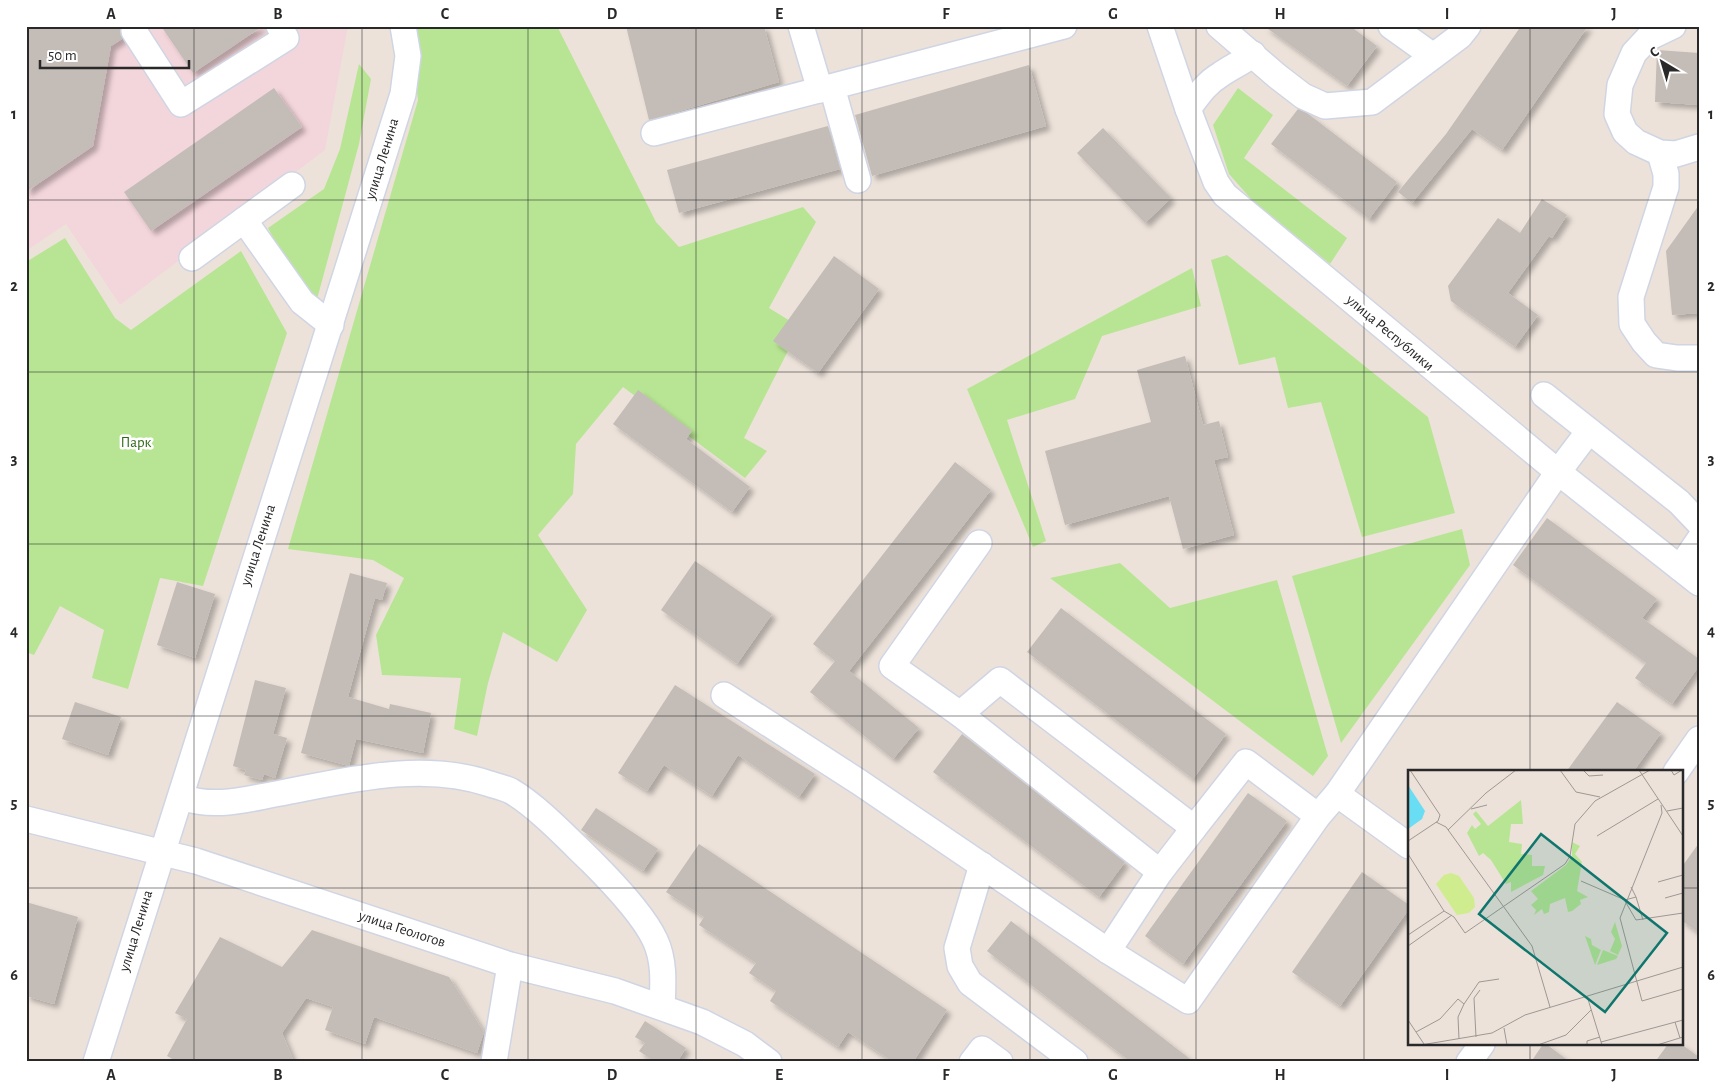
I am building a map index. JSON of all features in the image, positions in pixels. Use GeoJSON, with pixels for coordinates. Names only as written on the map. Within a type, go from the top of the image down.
{"type":"FeatureCollection","features":[{"type":"Feature","properties":{"kind":"street"},"geometry":{"type":"LineString","coordinates":[[134,31],[181,104],[286,38],[279,26]]}},
{"type":"Feature","properties":{"kind":"street","name":"улица Ленина"},"geometry":{"type":"LineString","coordinates":[[96,1062],[161,851],[181,796],[280,476],[331,325],[403,94],[408,56],[402,26]]}},
{"type":"Feature","properties":{"kind":"street"},"geometry":{"type":"LineString","coordinates":[[801,26],[826,88],[858,180]]}},
{"type":"Feature","properties":{"kind":"street"},"geometry":{"type":"LineString","coordinates":[[654,133],[1064,26]]}},
{"type":"Feature","properties":{"kind":"street","name":"улица Республики"},"geometry":{"type":"LineString","coordinates":[[1160,26],[1188,109],[1216,182],[1225,195],[1558,472],[1699,582]]}},
{"type":"Feature","properties":{"kind":"street"},"geometry":{"type":"LineString","coordinates":[[1219,26],[1303,96],[1325,106],[1372,102],[1460,36],[1468,26]]}},
{"type":"Feature","properties":{"kind":"street"},"geometry":{"type":"LineString","coordinates":[[1391,26],[1433,56]]}},
{"type":"Feature","properties":{"kind":"street"},"geometry":{"type":"LineString","coordinates":[[1673,26],[1648,38],[1634,53],[1620,85],[1617,114],[1626,132],[1636,142],[1660,153],[1676,154],[1699,146]]}},
{"type":"Feature","properties":{"kind":"street"},"geometry":{"type":"LineString","coordinates":[[1188,109],[1205,87],[1253,54]]}},
{"type":"Feature","properties":{"kind":"street"},"geometry":{"type":"LineString","coordinates":[[1660,153],[1666,174],[1666,187],[1631,297],[1632,324],[1644,342],[1656,355],[1676,358],[1699,358]]}},
{"type":"Feature","properties":{"kind":"street"},"geometry":{"type":"LineString","coordinates":[[192,258],[292,184]]}},
{"type":"Feature","properties":{"kind":"street"},"geometry":{"type":"LineString","coordinates":[[244,220],[302,302],[331,325]]}},
{"type":"Feature","properties":{"kind":"street"},"geometry":{"type":"LineString","coordinates":[[1544,395],[1679,502],[1699,523]]}},
{"type":"Feature","properties":{"kind":"street"},"geometry":{"type":"LineString","coordinates":[[724,695],[859,782],[1108,951],[1188,1000],[1318,816],[1336,794],[1558,472],[1589,431]]}},
{"type":"Feature","properties":{"kind":"street"},"geometry":{"type":"LineString","coordinates":[[1680,568],[1699,540]]}},
{"type":"Feature","properties":{"kind":"street"},"geometry":{"type":"LineString","coordinates":[[979,542],[892,666],[960,714],[1160,872]]}},
{"type":"Feature","properties":{"kind":"street"},"geometry":{"type":"LineString","coordinates":[[960,714],[1000,680],[1194,828]]}},
{"type":"Feature","properties":{"kind":"street"},"geometry":{"type":"LineString","coordinates":[[1677,770],[1699,739]]}},
{"type":"Feature","properties":{"kind":"street"},"geometry":{"type":"LineString","coordinates":[[1108,951],[1160,872],[1246,762],[1318,816]]}},
{"type":"Feature","properties":{"kind":"street"},"geometry":{"type":"LineString","coordinates":[[181,796],[199,803],[229,803],[394,774],[426,773],[466,776],[511,791],[554,826],[597,867],[645,923],[656,941],[663,970],[662,1007]]}},
{"type":"Feature","properties":{"kind":"street"},"geometry":{"type":"LineString","coordinates":[[1336,794],[1408,845]]}},
{"type":"Feature","properties":{"kind":"street","name":"улица Геологов"},"geometry":{"type":"LineString","coordinates":[[26,819],[161,851],[510,965],[615,991],[662,1007],[719,1031],[745,1044],[769,1062]]}},
{"type":"Feature","properties":{"kind":"street"},"geometry":{"type":"LineString","coordinates":[[982,865],[957,948],[960,966],[970,984],[1075,1062]]}},
{"type":"Feature","properties":{"kind":"street"},"geometry":{"type":"LineString","coordinates":[[494,1062],[510,965]]}},
{"type":"Feature","properties":{"kind":"street"},"geometry":{"type":"LineString","coordinates":[[1469,1062],[1481,1046]]}},
{"type":"Feature","properties":{"kind":"street"},"geometry":{"type":"LineString","coordinates":[[972,1062],[982,1048],[1000,1062]]}},
{"type":"Feature","properties":{"kind":"shaded area"},"geometry":{"type":"Polygon","coordinates":[[[26,26],[348,26],[325,150],[120,305],[66,224],[26,251],[26,26]]]}},
{"type":"Feature","properties":{"kind":"green space"},"geometry":{"type":"Polygon","coordinates":[[[408,26],[557,26],[656,222],[679,247],[803,207],[816,222],[769,308],[800,327],[744,438],[767,451],[745,478],[623,387],[576,444],[573,494],[538,535],[587,610],[557,662],[503,632],[488,683],[477,736],[454,729],[461,678],[382,675],[376,635],[404,578],[373,560],[288,549],[418,100],[408,26]]]}},
{"type":"Feature","properties":{"kind":"green space"},"geometry":{"type":"Polygon","coordinates":[[[359,64],[371,79],[359,144],[313,314],[268,228],[324,189],[340,149],[359,64]]]}},
{"type":"Feature","properties":{"kind":"green space"},"geometry":{"type":"Polygon","coordinates":[[[1238,88],[1273,115],[1244,158],[1347,238],[1330,264],[1252,200],[1229,174],[1213,125],[1238,88]]]}},
{"type":"Feature","properties":{"kind":"green space","name":"Парк"},"geometry":{"type":"Polygon","coordinates":[[[65,238],[115,318],[131,330],[241,251],[287,333],[203,586],[160,578],[128,689],[92,678],[104,630],[60,606],[34,655],[26,652],[26,262],[65,238]]]}},
{"type":"Feature","properties":{"kind":"green space"},"geometry":{"type":"Polygon","coordinates":[[[1227,255],[1428,417],[1455,513],[1362,537],[1321,402],[1288,408],[1275,357],[1239,365],[1211,260],[1227,255]]]}},
{"type":"Feature","properties":{"kind":"green space"},"geometry":{"type":"Polygon","coordinates":[[[1192,268],[1201,306],[1102,336],[1075,399],[1007,420],[1046,541],[1033,547],[967,389],[1192,268]]]}},
{"type":"Feature","properties":{"kind":"green space"},"geometry":{"type":"Polygon","coordinates":[[[1462,529],[1470,565],[1341,743],[1292,576],[1462,529]]]}},
{"type":"Feature","properties":{"kind":"green space"},"geometry":{"type":"Polygon","coordinates":[[[1120,563],[1170,608],[1277,580],[1328,756],[1313,776],[1050,578],[1120,563]]]}},
{"type":"Feature","properties":{"kind":"building"},"geometry":{"type":"Polygon","coordinates":[[[26,26],[121,26],[122,39],[111,46],[93,146],[26,192],[26,26]]]}},
{"type":"Feature","properties":{"kind":"building"},"geometry":{"type":"Polygon","coordinates":[[[161,26],[263,26],[193,73],[161,26]]]}},
{"type":"Feature","properties":{"kind":"building"},"geometry":{"type":"Polygon","coordinates":[[[626,26],[764,26],[779,82],[649,120],[626,26]]]}},
{"type":"Feature","properties":{"kind":"building"},"geometry":{"type":"Polygon","coordinates":[[[1264,26],[1350,26],[1377,46],[1347,86],[1264,26]]]}},
{"type":"Feature","properties":{"kind":"building"},"geometry":{"type":"Polygon","coordinates":[[[1521,26],[1588,26],[1502,150],[1472,129],[1412,203],[1398,192],[1446,134],[1521,26]]]}},
{"type":"Feature","properties":{"kind":"building"},"geometry":{"type":"Polygon","coordinates":[[[1657,50],[1699,53],[1699,105],[1655,102],[1657,50]]]}},
{"type":"Feature","properties":{"kind":"building"},"geometry":{"type":"Polygon","coordinates":[[[1029,65],[1046,126],[872,176],[855,115],[1029,65]]]}},
{"type":"Feature","properties":{"kind":"building"},"geometry":{"type":"Polygon","coordinates":[[[274,88],[302,127],[151,231],[124,192],[274,88]]]}},
{"type":"Feature","properties":{"kind":"building"},"geometry":{"type":"Polygon","coordinates":[[[1298,109],[1307,113],[1397,182],[1369,219],[1271,144],[1298,109]]]}},
{"type":"Feature","properties":{"kind":"building"},"geometry":{"type":"Polygon","coordinates":[[[828,126],[840,169],[679,213],[667,170],[828,126]]]}},
{"type":"Feature","properties":{"kind":"building"},"geometry":{"type":"Polygon","coordinates":[[[1103,128],[1171,198],[1145,223],[1077,153],[1103,128]]]}},
{"type":"Feature","properties":{"kind":"building"},"geometry":{"type":"Polygon","coordinates":[[[1542,199],[1567,215],[1552,238],[1549,236],[1508,293],[1538,315],[1515,347],[1451,301],[1448,286],[1498,218],[1520,233],[1542,199]]]}},
{"type":"Feature","properties":{"kind":"building"},"geometry":{"type":"Polygon","coordinates":[[[1699,205],[1699,313],[1672,315],[1666,251],[1699,205]]]}},
{"type":"Feature","properties":{"kind":"building"},"geometry":{"type":"Polygon","coordinates":[[[834,256],[879,289],[818,373],[773,341],[834,256]]]}},
{"type":"Feature","properties":{"kind":"building"},"geometry":{"type":"Polygon","coordinates":[[[1185,356],[1203,425],[1219,421],[1228,457],[1214,460],[1234,535],[1183,549],[1169,496],[1065,525],[1045,451],[1151,422],[1137,370],[1185,356]]]}},
{"type":"Feature","properties":{"kind":"building"},"geometry":{"type":"Polygon","coordinates":[[[638,390],[692,431],[686,439],[750,487],[732,512],[613,424],[638,390]]]}},
{"type":"Feature","properties":{"kind":"building"},"geometry":{"type":"Polygon","coordinates":[[[955,462],[991,490],[849,671],[919,728],[893,759],[810,692],[835,661],[813,644],[955,462]]]}},
{"type":"Feature","properties":{"kind":"building"},"geometry":{"type":"Polygon","coordinates":[[[1547,518],[1657,599],[1642,618],[1699,659],[1699,666],[1672,704],[1635,678],[1646,663],[1513,565],[1547,518]]]}},
{"type":"Feature","properties":{"kind":"building"},"geometry":{"type":"Polygon","coordinates":[[[695,561],[772,614],[737,664],[661,610],[695,561]]]}},
{"type":"Feature","properties":{"kind":"building"},"geometry":{"type":"Polygon","coordinates":[[[350,573],[387,583],[382,600],[375,598],[348,697],[389,709],[390,704],[431,713],[423,753],[356,739],[349,766],[301,753],[350,573]]]}},
{"type":"Feature","properties":{"kind":"building"},"geometry":{"type":"Polygon","coordinates":[[[177,582],[215,594],[195,658],[157,645],[177,582]]]}},
{"type":"Feature","properties":{"kind":"building"},"geometry":{"type":"Polygon","coordinates":[[[1061,608],[1226,734],[1193,779],[1027,652],[1061,608]]]}},
{"type":"Feature","properties":{"kind":"building"},"geometry":{"type":"Polygon","coordinates":[[[255,680],[286,688],[273,734],[287,738],[275,778],[264,774],[262,780],[244,775],[246,770],[233,766],[255,680]]]}},
{"type":"Feature","properties":{"kind":"building"},"geometry":{"type":"Polygon","coordinates":[[[675,685],[815,774],[799,797],[738,755],[712,796],[664,765],[647,791],[618,773],[675,685]]]}},
{"type":"Feature","properties":{"kind":"building"},"geometry":{"type":"Polygon","coordinates":[[[75,702],[121,717],[108,755],[62,739],[75,702]]]}},
{"type":"Feature","properties":{"kind":"building"},"geometry":{"type":"Polygon","coordinates":[[[1617,702],[1661,733],[1634,770],[1567,770],[1617,702]]]}},
{"type":"Feature","properties":{"kind":"building"},"geometry":{"type":"Polygon","coordinates":[[[962,734],[1125,862],[1099,897],[933,772],[962,734]]]}},
{"type":"Feature","properties":{"kind":"building"},"geometry":{"type":"Polygon","coordinates":[[[1248,793],[1287,821],[1183,964],[1145,936],[1248,793]]]}},
{"type":"Feature","properties":{"kind":"building"},"geometry":{"type":"Polygon","coordinates":[[[596,808],[658,849],[643,871],[581,830],[596,808]]]}},
{"type":"Feature","properties":{"kind":"building"},"geometry":{"type":"Polygon","coordinates":[[[1699,843],[1699,933],[1682,921],[1682,867],[1699,843]]]}},
{"type":"Feature","properties":{"kind":"building"},"geometry":{"type":"Polygon","coordinates":[[[699,844],[947,1010],[913,1062],[893,1062],[848,1032],[838,1047],[770,1001],[776,991],[749,973],[756,963],[699,925],[704,917],[666,892],[699,844]]]}},
{"type":"Feature","properties":{"kind":"building"},"geometry":{"type":"Polygon","coordinates":[[[1362,872],[1408,904],[1408,910],[1340,1006],[1292,972],[1362,872]]]}},
{"type":"Feature","properties":{"kind":"building"},"geometry":{"type":"Polygon","coordinates":[[[26,902],[78,917],[54,1004],[26,996],[26,902]]]}},
{"type":"Feature","properties":{"kind":"building"},"geometry":{"type":"Polygon","coordinates":[[[1011,921],[1194,1062],[1131,1062],[987,951],[1011,921]]]}},
{"type":"Feature","properties":{"kind":"building"},"geometry":{"type":"Polygon","coordinates":[[[312,930],[449,977],[484,1032],[477,1053],[374,1017],[365,1044],[325,1030],[333,1007],[306,998],[282,1033],[294,1062],[178,1062],[167,1056],[187,1019],[175,1013],[220,937],[282,967],[312,930]]]}},
{"type":"Feature","properties":{"kind":"building"},"geometry":{"type":"Polygon","coordinates":[[[645,1021],[686,1048],[677,1062],[655,1062],[639,1051],[645,1043],[635,1037],[645,1021]]]}},
{"type":"Feature","properties":{"kind":"building"},"geometry":{"type":"Polygon","coordinates":[[[1682,1045],[1699,1057],[1699,1062],[1655,1062],[1667,1046],[1682,1045]]]}},
{"type":"Feature","properties":{"kind":"building"},"geometry":{"type":"Polygon","coordinates":[[[1542,1046],[1549,1046],[1570,1062],[1531,1062],[1542,1046]]]}}]}
